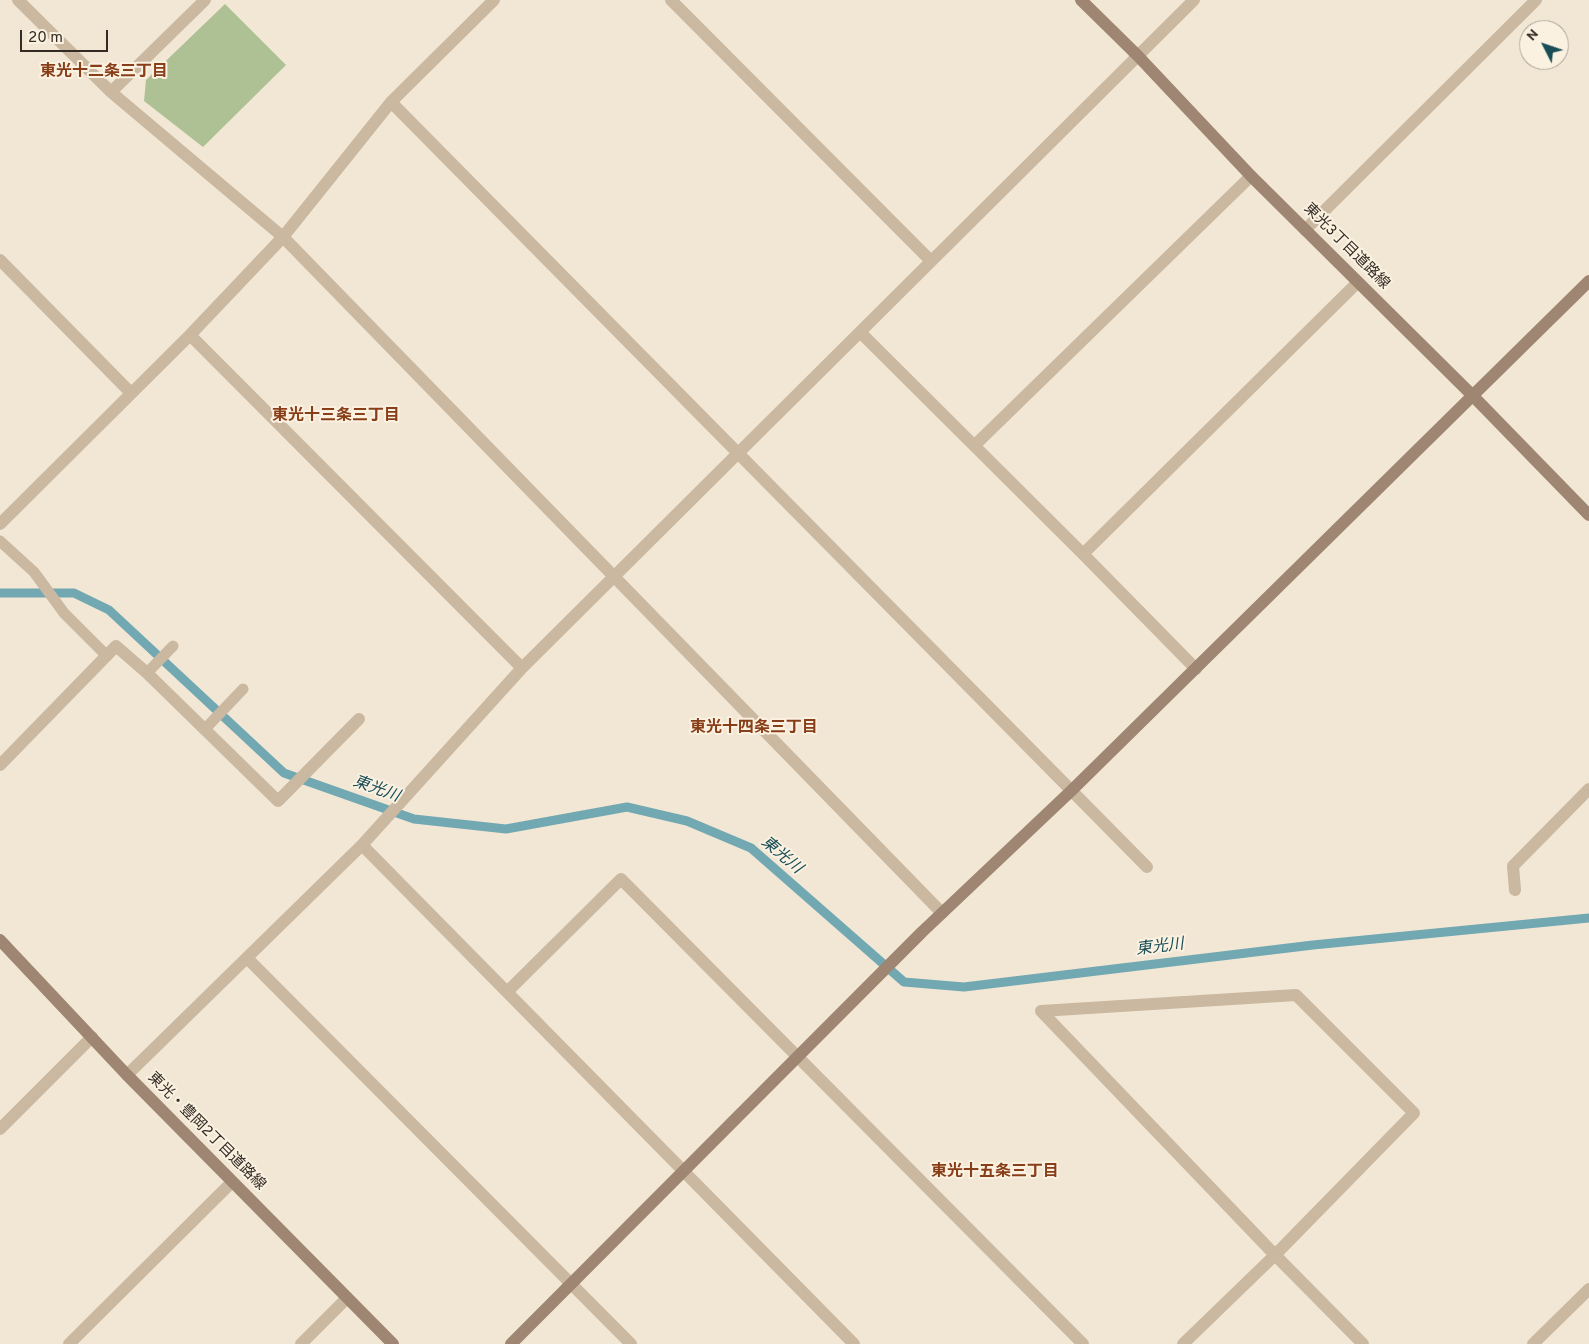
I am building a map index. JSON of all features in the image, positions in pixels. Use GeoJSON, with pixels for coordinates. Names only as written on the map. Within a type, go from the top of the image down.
{"type":"FeatureCollection","features":[{"type":"Feature","properties":{"kind":"street"},"geometry":{"type":"LineString","coordinates":[[18,0],[111,92],[283,237],[942,913]]}},
{"type":"Feature","properties":{"kind":"street"},"geometry":{"type":"LineString","coordinates":[[111,92],[205,0]]}},
{"type":"Feature","properties":{"kind":"street"},"geometry":{"type":"LineString","coordinates":[[0,524],[190,335],[283,237],[391,102],[494,0]]}},
{"type":"Feature","properties":{"kind":"street"},"geometry":{"type":"LineString","coordinates":[[671,0],[931,261]]}},
{"type":"Feature","properties":{"kind":"street","name":"東光3丁目道路線"},"geometry":{"type":"LineString","coordinates":[[1081,0],[1138,56],[1251,176],[1473,396],[1589,515]]}},
{"type":"Feature","properties":{"kind":"street"},"geometry":{"type":"LineString","coordinates":[[127,1075],[362,845],[522,668],[1194,0]]}},
{"type":"Feature","properties":{"kind":"street"},"geometry":{"type":"LineString","coordinates":[[1305,230],[1536,0]]}},
{"type":"Feature","properties":{"kind":"street"},"geometry":{"type":"LineString","coordinates":[[391,102],[1147,867]]}},
{"type":"Feature","properties":{"kind":"street"},"geometry":{"type":"LineString","coordinates":[[975,445],[1251,176]]}},
{"type":"Feature","properties":{"kind":"street"},"geometry":{"type":"LineString","coordinates":[[0,260],[130,394]]}},
{"type":"Feature","properties":{"kind":"street"},"geometry":{"type":"LineString","coordinates":[[511,1344],[922,932],[1196,669],[1589,281]]}},
{"type":"Feature","properties":{"kind":"street"},"geometry":{"type":"LineString","coordinates":[[1083,554],[1358,282]]}},
{"type":"Feature","properties":{"kind":"street"},"geometry":{"type":"LineString","coordinates":[[860,332],[975,445],[1196,669]]}},
{"type":"Feature","properties":{"kind":"street"},"geometry":{"type":"LineString","coordinates":[[190,335],[522,668]]}},
{"type":"Feature","properties":{"kind":"street"},"geometry":{"type":"LineString","coordinates":[[0,765],[116,646],[150,670],[208,726],[278,801],[359,719]]}},
{"type":"Feature","properties":{"kind":"street"},"geometry":{"type":"LineString","coordinates":[[1515,890],[1513,866],[1589,789]]}},
{"type":"Feature","properties":{"kind":"street"},"geometry":{"type":"LineString","coordinates":[[362,845],[854,1344]]}},
{"type":"Feature","properties":{"kind":"street"},"geometry":{"type":"LineString","coordinates":[[507,992],[621,880],[1083,1344]]}},
{"type":"Feature","properties":{"kind":"street","name":"東光・豊岡2丁目道路線"},"geometry":{"type":"LineString","coordinates":[[0,940],[127,1075],[393,1344]]}},
{"type":"Feature","properties":{"kind":"street"},"geometry":{"type":"LineString","coordinates":[[248,958],[631,1344]]}},
{"type":"Feature","properties":{"kind":"street"},"geometry":{"type":"LineString","coordinates":[[1183,1344],[1275,1255],[1414,1113],[1296,995],[1041,1011],[1275,1255],[1363,1344]]}},
{"type":"Feature","properties":{"kind":"street"},"geometry":{"type":"LineString","coordinates":[[0,1128],[92,1038]]}},
{"type":"Feature","properties":{"kind":"street"},"geometry":{"type":"LineString","coordinates":[[69,1344],[232,1182]]}},
{"type":"Feature","properties":{"kind":"street"},"geometry":{"type":"LineString","coordinates":[[1533,1344],[1589,1289]]}},
{"type":"Feature","properties":{"kind":"street"},"geometry":{"type":"LineString","coordinates":[[301,1344],[347,1298]]}},
{"type":"Feature","properties":{"kind":"lane"},"geometry":{"type":"LineString","coordinates":[[0,541],[34,572],[64,613],[107,656]]}},
{"type":"Feature","properties":{"kind":"lane"},"geometry":{"type":"LineString","coordinates":[[150,670],[171,648]]}},
{"type":"Feature","properties":{"kind":"lane"},"geometry":{"type":"LineString","coordinates":[[208,726],[243,689]]}},
{"type":"Feature","properties":{"kind":"green space"},"geometry":{"type":"Polygon","coordinates":[[[225,4],[286,65],[203,147],[144,101],[146,80],[225,4]]]}},
{"type":"Feature","properties":{"kind":"waterway","name":"東光川"},"geometry":{"type":"LineString","coordinates":[[0,593],[74,593],[109,610],[284,773],[414,819],[506,829],[627,807],[687,821],[751,848],[904,982],[964,987],[1313,945],[1589,918]]}},
{"type":"Feature","properties":{"kind":"district","name":"東光十二条三丁目"},"geometry":{"type":"Point","coordinates":[104,73]}},
{"type":"Feature","properties":{"kind":"district","name":"東光十三条三丁目"},"geometry":{"type":"Point","coordinates":[336,417]}},
{"type":"Feature","properties":{"kind":"district","name":"東光十四条三丁目"},"geometry":{"type":"Point","coordinates":[754,729]}},
{"type":"Feature","properties":{"kind":"district","name":"東光十五条三丁目"},"geometry":{"type":"Point","coordinates":[995,1173]}}]}
